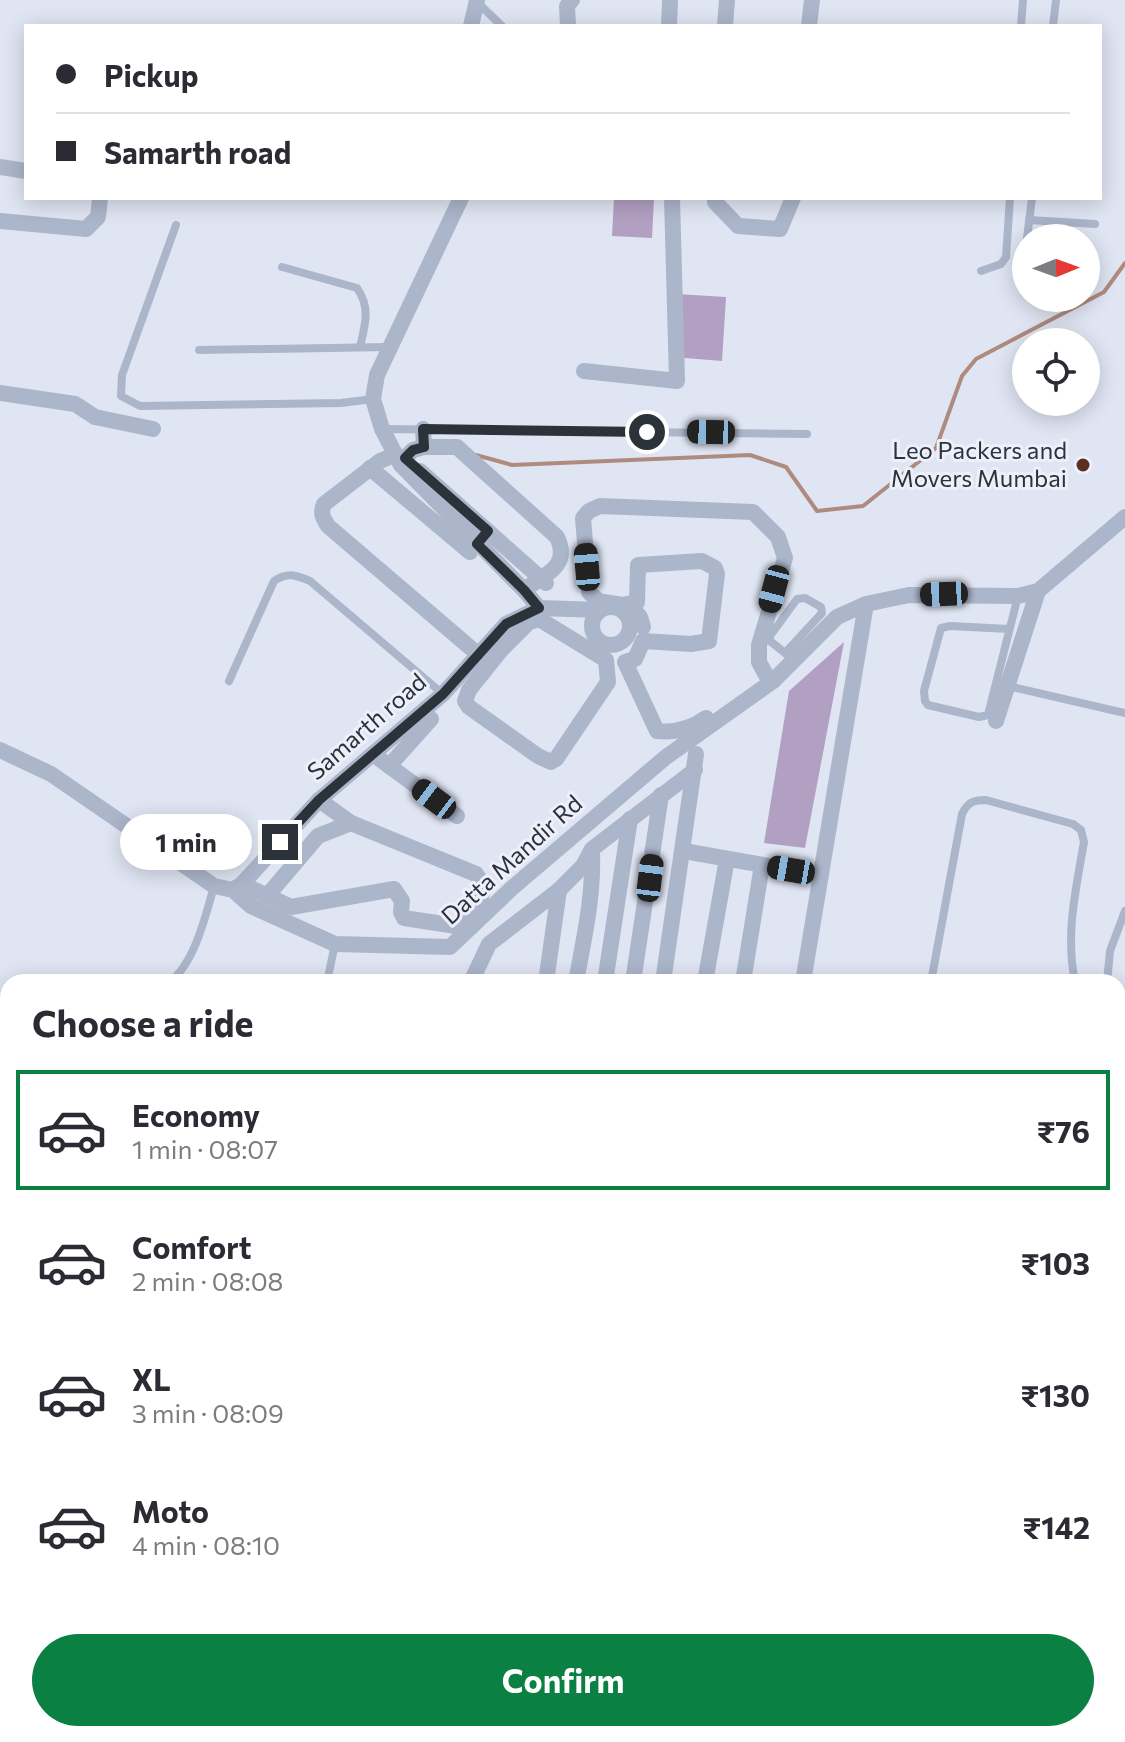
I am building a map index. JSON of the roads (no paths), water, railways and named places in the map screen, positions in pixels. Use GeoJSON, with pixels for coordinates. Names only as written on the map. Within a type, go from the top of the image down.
{"type":"FeatureCollection","features":[{"type":"Feature","properties":{"kind":"street"},"geometry":{"type":"LineString","coordinates":[[568,24],[567,6],[572,0]]}},
{"type":"Feature","properties":{"kind":"street"},"geometry":{"type":"LineString","coordinates":[[669,24],[670,0]]}},
{"type":"Feature","properties":{"kind":"street"},"geometry":{"type":"LineString","coordinates":[[725,24],[727,0]]}},
{"type":"Feature","properties":{"kind":"street"},"geometry":{"type":"LineString","coordinates":[[809,24],[812,0]]}},
{"type":"Feature","properties":{"kind":"street"},"geometry":{"type":"LineString","coordinates":[[471,24],[477,1]]}},
{"type":"Feature","properties":{"kind":"street"},"geometry":{"type":"LineString","coordinates":[[0,167],[24,171]]}},
{"type":"Feature","properties":{"kind":"street"},"geometry":{"type":"LineString","coordinates":[[0,221],[86,229],[98,217],[100,200]]}},
{"type":"Feature","properties":{"kind":"street"},"geometry":{"type":"LineString","coordinates":[[460,200],[377,375],[373,399],[382,429],[401,465],[539,608],[598,607],[637,602],[638,565],[702,561],[715,568],[717,574],[709,641],[691,644],[643,641],[635,659],[625,662],[657,731],[672,733],[695,726],[766,681],[759,662],[759,645],[785,558],[778,537],[753,512],[600,506],[583,518],[589,592],[598,607],[594,620],[596,638],[606,644],[624,640],[630,629],[628,617],[619,609],[598,607]]}},
{"type":"Feature","properties":{"kind":"street"},"geometry":{"type":"LineString","coordinates":[[584,371],[677,381],[672,200]]}},
{"type":"Feature","properties":{"kind":"street"},"geometry":{"type":"LineString","coordinates":[[715,200],[738,226],[780,229],[792,200]]}},
{"type":"Feature","properties":{"kind":"street"},"geometry":{"type":"LineString","coordinates":[[0,393],[75,404],[95,417],[153,429]]}},
{"type":"Feature","properties":{"kind":"street"},"geometry":{"type":"LineString","coordinates":[[423,429],[424,447]]}},
{"type":"Feature","properties":{"kind":"street"},"geometry":{"type":"LineString","coordinates":[[490,650],[328,526],[321,510],[324,504],[370,468],[397,453],[424,447],[457,447],[557,537],[562,555],[557,568],[544,581],[524,590]]}},
{"type":"Feature","properties":{"kind":"street"},"geometry":{"type":"LineString","coordinates":[[370,468],[478,542],[544,581]]}},
{"type":"Feature","properties":{"kind":"street"},"geometry":{"type":"LineString","coordinates":[[996,721],[1038,591],[1123,521]]}},
{"type":"Feature","properties":{"kind":"street","name":"Datta Mandir Rd"},"geometry":{"type":"LineString","coordinates":[[0,750],[51,774],[214,886],[237,887],[251,906],[335,944],[450,947],[512,888],[666,757],[766,681],[790,656],[837,617],[866,604],[909,595],[1018,596],[1038,591]]}},
{"type":"Feature","properties":{"kind":"street"},"geometry":{"type":"LineString","coordinates":[[804,974],[866,604]]}},
{"type":"Feature","properties":{"kind":"street"},"geometry":{"type":"LineString","coordinates":[[629,605],[640,617],[643,627]]}},
{"type":"Feature","properties":{"kind":"street","name":"Samarth road"},"geometry":{"type":"LineString","coordinates":[[237,887],[319,800],[373,754],[435,709],[490,650],[506,624],[539,608]]}},
{"type":"Feature","properties":{"kind":"street"},"geometry":{"type":"LineString","coordinates":[[539,619],[606,660],[608,682],[551,762],[538,756],[465,701],[490,650],[529,622],[539,619]]}},
{"type":"Feature","properties":{"kind":"street"},"geometry":{"type":"LineString","coordinates":[[624,640],[636,656]]}},
{"type":"Feature","properties":{"kind":"street"},"geometry":{"type":"LineString","coordinates":[[389,766],[435,709]]}},
{"type":"Feature","properties":{"kind":"street"},"geometry":{"type":"LineString","coordinates":[[373,754],[457,816]]}},
{"type":"Feature","properties":{"kind":"street"},"geometry":{"type":"LineString","coordinates":[[475,974],[489,944],[559,890],[583,866],[592,849],[661,795],[696,762],[664,974]]}},
{"type":"Feature","properties":{"kind":"street"},"geometry":{"type":"LineString","coordinates":[[634,974],[661,795]]}},
{"type":"Feature","properties":{"kind":"street"},"geometry":{"type":"LineString","coordinates":[[237,887],[291,907],[394,889],[402,901],[404,918],[456,926],[466,923],[481,898],[483,885],[476,874],[351,823],[319,800]]}},
{"type":"Feature","properties":{"kind":"street"},"geometry":{"type":"LineString","coordinates":[[606,974],[630,819]]}},
{"type":"Feature","properties":{"kind":"street"},"geometry":{"type":"LineString","coordinates":[[267,896],[318,836],[351,823]]}},
{"type":"Feature","properties":{"kind":"street"},"geometry":{"type":"LineString","coordinates":[[578,974],[590,910],[592,849]]}},
{"type":"Feature","properties":{"kind":"street"},"geometry":{"type":"LineString","coordinates":[[684,851],[820,875]]}},
{"type":"Feature","properties":{"kind":"street"},"geometry":{"type":"LineString","coordinates":[[706,974],[727,859]]}},
{"type":"Feature","properties":{"kind":"street"},"geometry":{"type":"LineString","coordinates":[[744,974],[762,865]]}},
{"type":"Feature","properties":{"kind":"street"},"geometry":{"type":"LineString","coordinates":[[547,974],[559,890]]}},
{"type":"Feature","properties":{"kind":"lane"},"geometry":{"type":"LineString","coordinates":[[1021,24],[1023,0]]}},
{"type":"Feature","properties":{"kind":"lane"},"geometry":{"type":"LineString","coordinates":[[1053,24],[1056,0]]}},
{"type":"Feature","properties":{"kind":"lane"},"geometry":{"type":"LineString","coordinates":[[477,1],[500,24]]}},
{"type":"Feature","properties":{"kind":"lane"},"geometry":{"type":"LineString","coordinates":[[981,271],[1001,264],[1006,257],[1010,200]]}},
{"type":"Feature","properties":{"kind":"lane"},"geometry":{"type":"LineString","coordinates":[[1029,224],[1032,200]]}},
{"type":"Feature","properties":{"kind":"lane"},"geometry":{"type":"LineString","coordinates":[[1029,220],[1095,224]]}},
{"type":"Feature","properties":{"kind":"lane"},"geometry":{"type":"LineString","coordinates":[[176,225],[122,375],[121,396],[140,406],[341,403],[373,399]]}},
{"type":"Feature","properties":{"kind":"lane"},"geometry":{"type":"LineString","coordinates":[[282,267],[357,288],[368,310],[360,347]]}},
{"type":"Feature","properties":{"kind":"lane"},"geometry":{"type":"LineString","coordinates":[[199,350],[390,347]]}},
{"type":"Feature","properties":{"kind":"lane"},"geometry":{"type":"LineString","coordinates":[[382,429],[807,434]]}},
{"type":"Feature","properties":{"kind":"lane"},"geometry":{"type":"LineString","coordinates":[[229,681],[274,581],[283,575],[293,574],[310,581],[435,709]]}},
{"type":"Feature","properties":{"kind":"lane"},"geometry":{"type":"LineString","coordinates":[[1009,629],[941,628],[924,691],[928,705],[979,717],[988,715],[1018,596]]}},
{"type":"Feature","properties":{"kind":"lane"},"geometry":{"type":"LineString","coordinates":[[805,598],[821,607],[822,613],[790,656],[770,641],[770,636],[797,599],[805,598]]}},
{"type":"Feature","properties":{"kind":"lane"},"geometry":{"type":"LineString","coordinates":[[1008,686],[1125,713]]}},
{"type":"Feature","properties":{"kind":"lane"},"geometry":{"type":"LineString","coordinates":[[932,974],[962,814],[967,804],[974,800],[986,800],[1073,824],[1081,830],[1084,842],[1070,929],[1073,974]]}},
{"type":"Feature","properties":{"kind":"lane"},"geometry":{"type":"LineString","coordinates":[[181,974],[205,920],[214,886]]}},
{"type":"Feature","properties":{"kind":"lane"},"geometry":{"type":"LineString","coordinates":[[1108,974],[1110,951],[1125,911]]}},
{"type":"Feature","properties":{"kind":"lane"},"geometry":{"type":"LineString","coordinates":[[329,974],[335,944]]}},
{"type":"Feature","properties":{"kind":"waterway"},"geometry":{"type":"LineString","coordinates":[[476,455],[512,465],[750,455],[786,467],[817,511],[863,506],[936,448],[962,376],[976,359],[1104,292],[1125,263]]}},
{"type":"Feature","properties":{"kind":"place","name":"Leo Packers and Movers Mumbai"},"geometry":{"type":"Point","coordinates":[1083,465]}}]}
